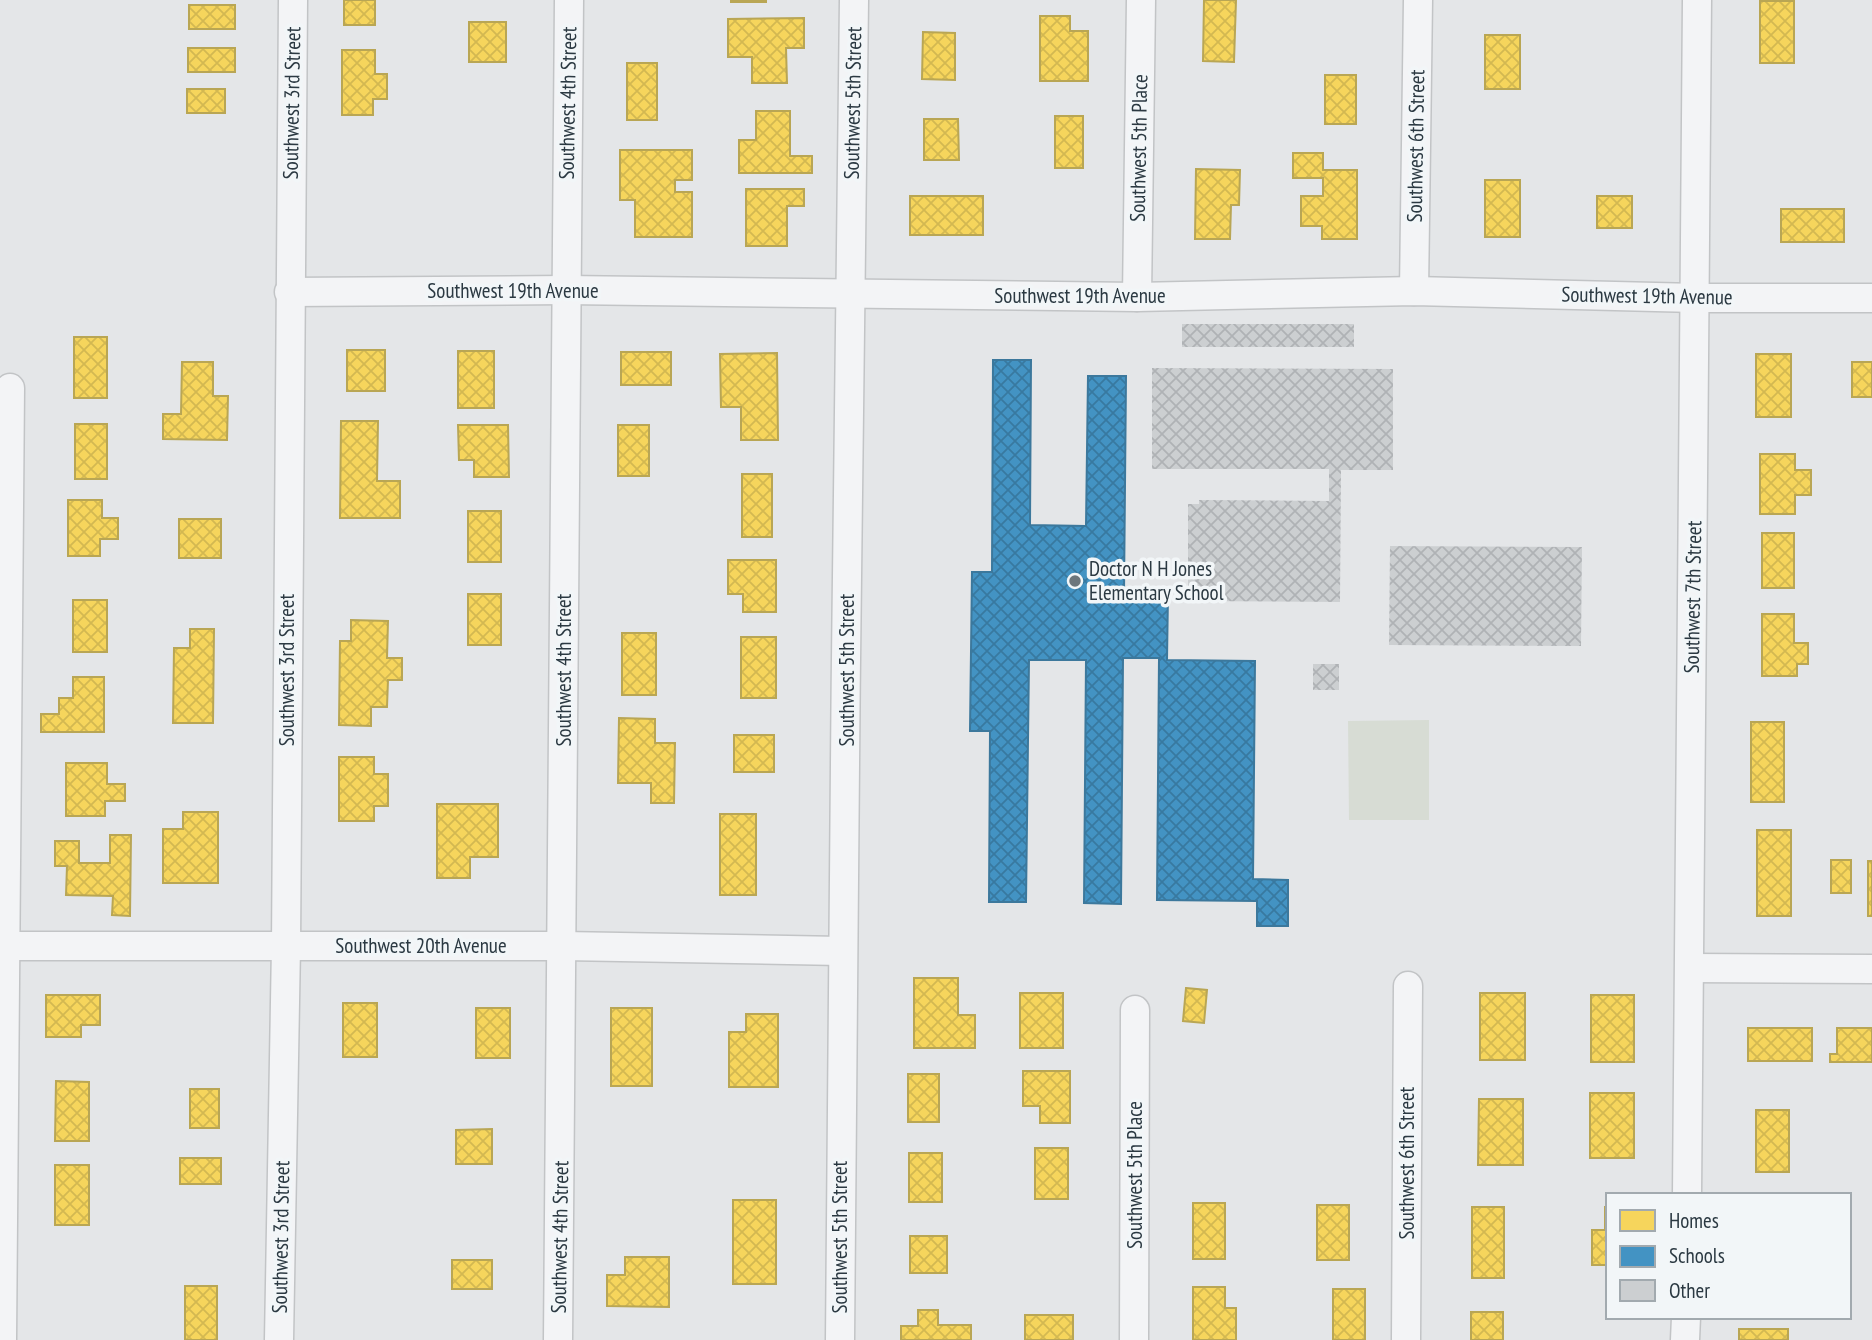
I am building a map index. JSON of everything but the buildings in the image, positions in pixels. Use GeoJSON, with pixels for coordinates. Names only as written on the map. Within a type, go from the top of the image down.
{"type":"FeatureCollection","features":[{"type":"Feature","properties":{"kind":"street","name":"Southwest 3rd Street"},"geometry":{"type":"LineString","coordinates":[[279,1340],[286,946],[293,0]]}},
{"type":"Feature","properties":{"kind":"street","name":"Southwest 4th Street"},"geometry":{"type":"LineString","coordinates":[[558,1340],[569,0]]}},
{"type":"Feature","properties":{"kind":"street","name":"Southwest 5th Street"},"geometry":{"type":"LineString","coordinates":[[839,1340],[841,951],[846,784],[854,0]]}},
{"type":"Feature","properties":{"kind":"street","name":"Southwest 5th Place"},"geometry":{"type":"LineString","coordinates":[[1137,297],[1141,0]]}},
{"type":"Feature","properties":{"kind":"street","name":"Southwest 6th Street"},"geometry":{"type":"LineString","coordinates":[[1414,291],[1418,0]]}},
{"type":"Feature","properties":{"kind":"street","name":"Southwest 7th Street"},"geometry":{"type":"LineString","coordinates":[[1687,1193],[1697,0]]}},
{"type":"Feature","properties":{"kind":"street","name":"Southwest 19th Avenue"},"geometry":{"type":"LineString","coordinates":[[289,292],[566,290],[1137,297],[1414,291],[1696,298],[1872,298]]}},
{"type":"Feature","properties":{"kind":"street"},"geometry":{"type":"LineString","coordinates":[[2,1340],[10,388]]}},
{"type":"Feature","properties":{"kind":"street","name":"Southwest 20th Avenue"},"geometry":{"type":"LineString","coordinates":[[4,946],[563,946],[841,951]]}},
{"type":"Feature","properties":{"kind":"street"},"geometry":{"type":"LineString","coordinates":[[1690,968],[1872,969]]}},
{"type":"Feature","properties":{"kind":"street","name":"Southwest 6th Street"},"geometry":{"type":"LineString","coordinates":[[1406,1340],[1408,986]]}},
{"type":"Feature","properties":{"kind":"street","name":"Southwest 5th Place"},"geometry":{"type":"LineString","coordinates":[[1134,1340],[1135,1010]]}},
{"type":"Feature","properties":{"kind":"street"},"geometry":{"type":"LineString","coordinates":[[1685,1340],[1686,1319]]}},
{"type":"Feature","properties":{"kind":"shaded area"},"geometry":{"type":"Polygon","coordinates":[[[1429,720],[1429,820],[1349,820],[1348,721],[1429,720]]]}},
{"type":"Feature","properties":{"kind":"place","name":"Doctor N H Jones Elementary School"},"geometry":{"type":"Point","coordinates":[1075,581]}}]}
